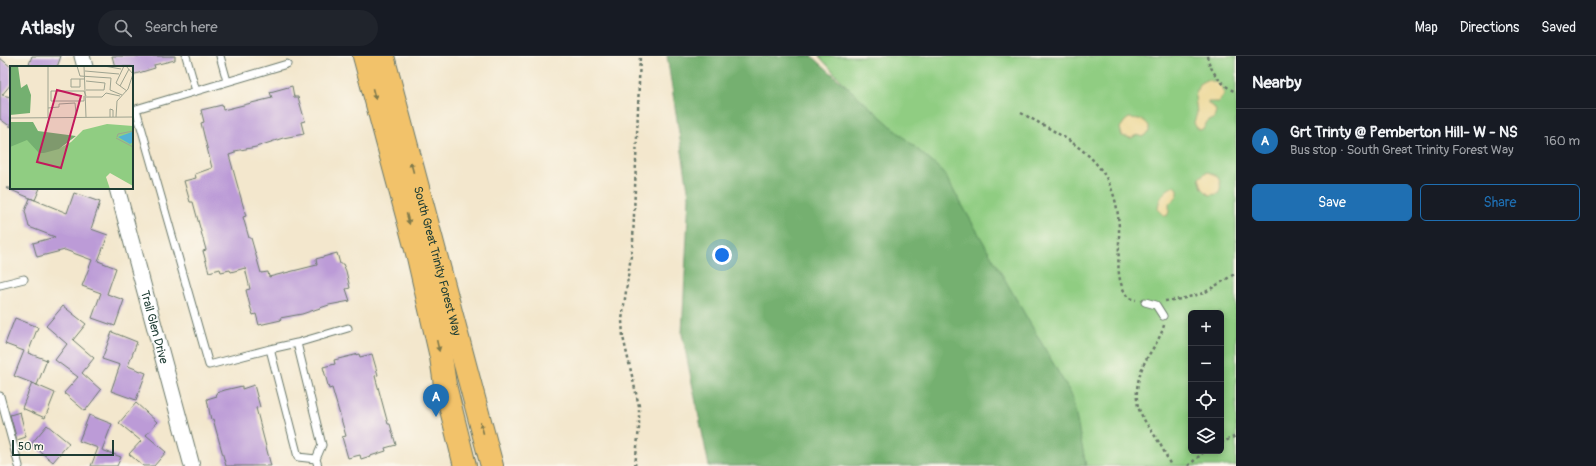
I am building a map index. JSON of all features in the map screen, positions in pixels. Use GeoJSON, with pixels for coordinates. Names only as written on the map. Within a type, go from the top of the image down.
{"type":"FeatureCollection","features":[{"type":"Feature","properties":{"kind":"main road","name":"South Great Trinity Forest Way"},"geometry":{"type":"LineString","coordinates":[[364,56],[418,256],[445,385],[465,466]]}},
{"type":"Feature","properties":{"kind":"main road","name":"South Great Trinity Forest Way"},"geometry":{"type":"LineString","coordinates":[[383,56],[492,466]]}},
{"type":"Feature","properties":{"kind":"street"},"geometry":{"type":"LineString","coordinates":[[82,56],[85,66]]}},
{"type":"Feature","properties":{"kind":"street","name":"Trail Glen Drive"},"geometry":{"type":"LineString","coordinates":[[117,189],[192,466]]}},
{"type":"Feature","properties":{"kind":"lane"},"geometry":{"type":"LineString","coordinates":[[186,56],[196,91]]}},
{"type":"Feature","properties":{"kind":"lane"},"geometry":{"type":"LineString","coordinates":[[220,56],[227,81]]}},
{"type":"Feature","properties":{"kind":"lane"},"geometry":{"type":"LineString","coordinates":[[287,64],[136,109],[210,365],[297,343],[348,328]]}},
{"type":"Feature","properties":{"kind":"lane"},"geometry":{"type":"LineString","coordinates":[[0,285],[24,279]]}},
{"type":"Feature","properties":{"kind":"lane"},"geometry":{"type":"LineString","coordinates":[[1145,302],[1156,305],[1163,316]]}},
{"type":"Feature","properties":{"kind":"lane"},"geometry":{"type":"LineString","coordinates":[[270,349],[298,457],[317,462],[322,445],[297,343]]}},
{"type":"Feature","properties":{"kind":"lane"},"geometry":{"type":"LineString","coordinates":[[0,396],[19,466]]}},
{"type":"Feature","properties":{"kind":"path"},"geometry":{"type":"LineString","coordinates":[[635,466],[639,428],[639,406],[623,337],[622,320],[633,241],[640,56]]}},
{"type":"Feature","properties":{"kind":"path"},"geometry":{"type":"LineString","coordinates":[[1207,56],[1208,64],[1216,76],[1231,90],[1236,92]]}},
{"type":"Feature","properties":{"kind":"path"},"geometry":{"type":"LineString","coordinates":[[1021,113],[1075,143],[1092,158],[1105,174],[1114,195],[1119,218],[1118,273],[1123,289],[1128,298],[1145,302]]}},
{"type":"Feature","properties":{"kind":"path"},"geometry":{"type":"LineString","coordinates":[[1171,466],[1166,454],[1144,420],[1138,406],[1137,394],[1142,368],[1147,356],[1162,334],[1164,324],[1162,308],[1163,301],[1181,299],[1204,293],[1227,277],[1236,273]]}},
{"type":"Feature","properties":{"kind":"path"},"geometry":{"type":"LineString","coordinates":[[1224,442],[1236,436]]}},
{"type":"Feature","properties":{"kind":"path"},"geometry":{"type":"LineString","coordinates":[[1188,466],[1202,454]]}},
{"type":"Feature","properties":{"kind":"green space"},"geometry":{"type":"Polygon","coordinates":[[[667,56],[812,56],[943,172],[1072,396],[1086,466],[709,466],[682,334],[689,196],[667,56]]]}},
{"type":"Feature","properties":{"kind":"green space"},"geometry":{"type":"Polygon","coordinates":[[[819,56],[1236,56],[1236,466],[1084,466],[943,192],[819,56]]]}},
{"type":"Feature","properties":{"kind":"sand"},"geometry":{"type":"Polygon","coordinates":[[[1206,80],[1220,85],[1224,94],[1219,102],[1208,102],[1208,104],[1213,106],[1216,111],[1214,119],[1208,120],[1204,128],[1200,130],[1194,123],[1197,113],[1195,96],[1199,84],[1206,80]]]}},
{"type":"Feature","properties":{"kind":"sand"},"geometry":{"type":"Polygon","coordinates":[[[1129,118],[1140,119],[1145,122],[1149,126],[1149,132],[1142,137],[1137,135],[1131,138],[1122,136],[1120,128],[1129,118]]]}},
{"type":"Feature","properties":{"kind":"sand"},"geometry":{"type":"Polygon","coordinates":[[[1206,172],[1214,174],[1219,179],[1220,190],[1218,194],[1209,195],[1202,188],[1199,178],[1206,172]]]}},
{"type":"Feature","properties":{"kind":"sand"},"geometry":{"type":"Polygon","coordinates":[[[1174,186],[1178,189],[1177,196],[1175,200],[1169,203],[1169,211],[1167,216],[1163,215],[1158,210],[1160,199],[1167,190],[1174,186]]]}},
{"type":"Feature","properties":{"kind":"building"},"geometry":{"type":"Polygon","coordinates":[[[32,56],[61,56],[57,66],[28,66],[32,56]]]}},
{"type":"Feature","properties":{"kind":"building"},"geometry":{"type":"Polygon","coordinates":[[[112,56],[175,56],[175,60],[154,65],[155,68],[133,75],[133,66],[115,66],[112,56]]]}},
{"type":"Feature","properties":{"kind":"building"},"geometry":{"type":"Polygon","coordinates":[[[0,58],[10,66],[10,85],[2,95],[10,97],[10,126],[0,119],[0,58]]]}},
{"type":"Feature","properties":{"kind":"building"},"geometry":{"type":"Polygon","coordinates":[[[292,86],[294,97],[298,97],[305,121],[301,122],[304,134],[235,151],[235,153],[229,155],[246,216],[243,217],[261,273],[268,272],[269,277],[317,265],[316,259],[337,253],[340,264],[343,264],[346,271],[350,288],[346,289],[350,301],[329,305],[302,314],[280,318],[281,320],[259,325],[256,314],[253,315],[246,290],[250,289],[245,268],[231,272],[230,270],[221,272],[220,269],[209,272],[203,251],[206,250],[193,202],[190,202],[184,181],[196,178],[195,174],[212,168],[201,123],[204,122],[201,110],[222,105],[223,110],[272,98],[270,92],[292,86]]]}},
{"type":"Feature","properties":{"kind":"building"},"geometry":{"type":"Polygon","coordinates":[[[6,188],[40,189],[35,200],[6,188]]]}},
{"type":"Feature","properties":{"kind":"building"},"geometry":{"type":"Polygon","coordinates":[[[74,193],[100,202],[91,229],[108,235],[98,261],[116,268],[107,294],[124,300],[115,326],[92,318],[101,293],[82,286],[92,260],[65,250],[37,257],[33,243],[55,237],[29,227],[25,211],[30,198],[67,213],[74,193]]]}},
{"type":"Feature","properties":{"kind":"building"},"geometry":{"type":"Polygon","coordinates":[[[63,306],[86,324],[73,340],[94,358],[82,373],[101,390],[85,411],[64,393],[78,377],[55,360],[67,344],[46,326],[63,306]]]}},
{"type":"Feature","properties":{"kind":"building"},"geometry":{"type":"Polygon","coordinates":[[[15,318],[38,327],[28,353],[47,360],[37,385],[14,376],[24,351],[5,344],[15,318]]]}},
{"type":"Feature","properties":{"kind":"building"},"geometry":{"type":"Polygon","coordinates":[[[112,332],[137,342],[128,366],[146,373],[136,400],[111,391],[120,365],[102,359],[112,332]]]}},
{"type":"Feature","properties":{"kind":"building"},"geometry":{"type":"Polygon","coordinates":[[[359,354],[360,357],[372,354],[378,375],[375,376],[388,424],[390,424],[396,445],[385,448],[386,451],[361,459],[360,455],[348,458],[342,437],[346,436],[332,388],[329,389],[323,367],[335,364],[334,360],[359,354]]]}},
{"type":"Feature","properties":{"kind":"building"},"geometry":{"type":"Polygon","coordinates":[[[32,383],[55,393],[45,418],[22,408],[32,383]]]}},
{"type":"Feature","properties":{"kind":"building"},"geometry":{"type":"Polygon","coordinates":[[[254,385],[260,407],[256,408],[271,466],[226,466],[213,419],[211,420],[207,399],[217,396],[216,393],[225,390],[242,386],[242,389],[254,385]]]}},
{"type":"Feature","properties":{"kind":"building"},"geometry":{"type":"Polygon","coordinates":[[[136,403],[157,422],[146,435],[166,452],[154,466],[143,466],[129,454],[141,441],[119,423],[136,403]]]}},
{"type":"Feature","properties":{"kind":"building"},"geometry":{"type":"Polygon","coordinates":[[[20,412],[26,437],[17,440],[10,415],[20,412]]]}},
{"type":"Feature","properties":{"kind":"building"},"geometry":{"type":"Polygon","coordinates":[[[89,415],[112,424],[102,450],[121,457],[117,466],[91,466],[98,448],[79,441],[89,415]]]}},
{"type":"Feature","properties":{"kind":"building"},"geometry":{"type":"Polygon","coordinates":[[[47,425],[69,443],[53,462],[31,444],[47,425]]]}},
{"type":"Feature","properties":{"kind":"place","name":"Grt Trinty @ Pemberton Hill- W - NS"},"geometry":{"type":"Point","coordinates":[436,417]}}]}
